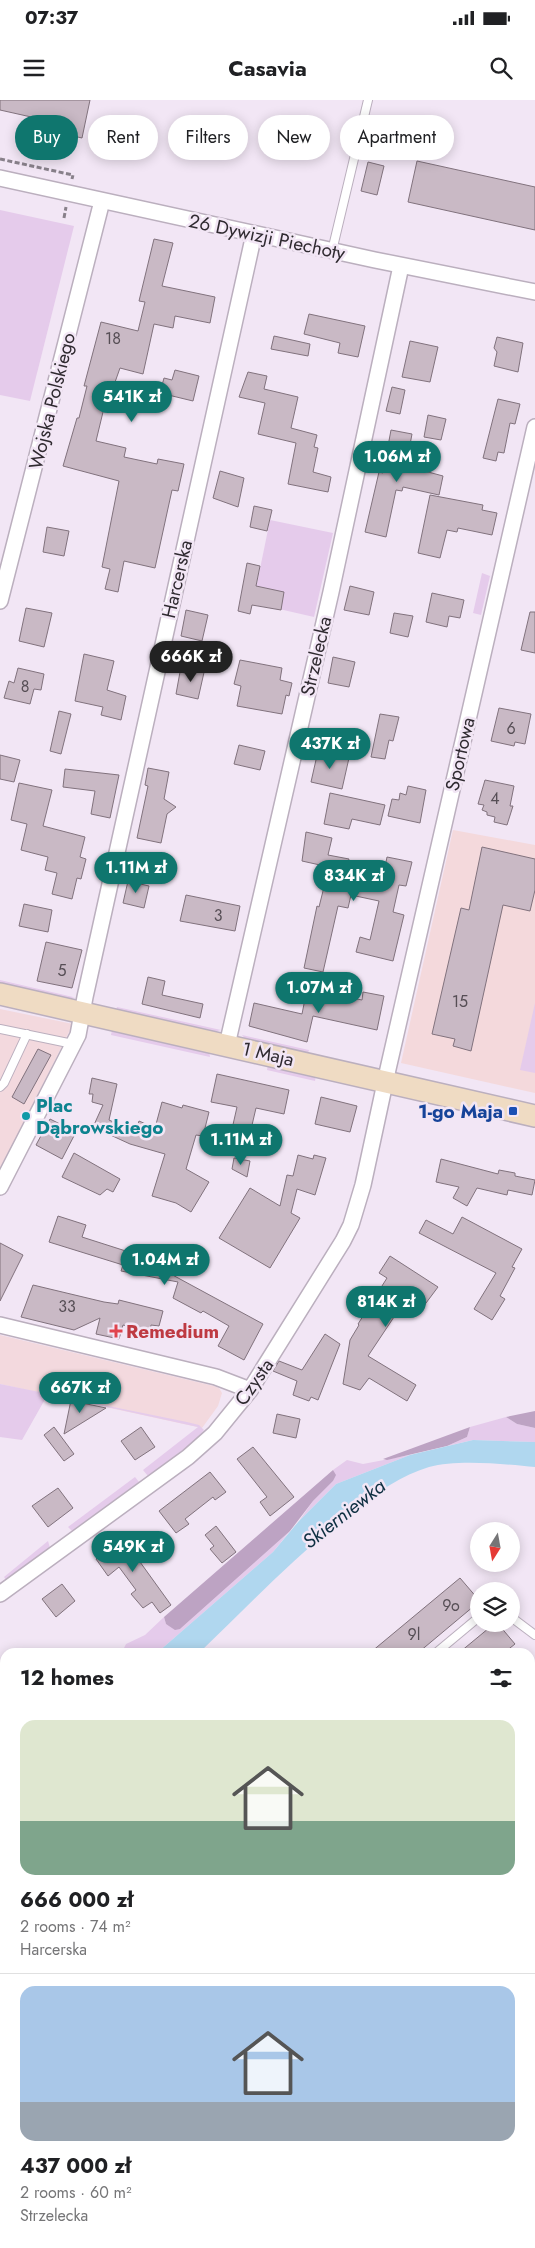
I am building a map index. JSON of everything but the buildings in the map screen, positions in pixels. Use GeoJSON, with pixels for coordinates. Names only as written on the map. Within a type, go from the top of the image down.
{"type":"FeatureCollection","features":[{"type":"Feature","properties":{"kind":"main road","name":"1 Maja"},"geometry":{"type":"LineString","coordinates":[[0,994],[535,1116]]}},
{"type":"Feature","properties":{"kind":"street","name":"26 Dywizji Piechoty"},"geometry":{"type":"LineString","coordinates":[[0,178],[401,266],[535,292]]}},
{"type":"Feature","properties":{"kind":"street","name":"Wojska Polskiego"},"geometry":{"type":"LineString","coordinates":[[0,601],[102,200]]}},
{"type":"Feature","properties":{"kind":"street","name":"Harcerska"},"geometry":{"type":"LineString","coordinates":[[82,1013],[254,234]]}},
{"type":"Feature","properties":{"kind":"street","name":"Strzelecka"},"geometry":{"type":"LineString","coordinates":[[228,1045],[292,754],[331,592],[401,266]]}},
{"type":"Feature","properties":{"kind":"street","name":"Sportowa"},"geometry":{"type":"LineString","coordinates":[[387,1081],[388,1069],[535,427]]}},
{"type":"Feature","properties":{"kind":"street"},"geometry":{"type":"LineString","coordinates":[[0,1187],[73,1044],[79,1030],[82,1013]]}},
{"type":"Feature","properties":{"kind":"street","name":"Czysta"},"geometry":{"type":"LineString","coordinates":[[0,1594],[188,1457],[215,1433],[250,1390],[347,1233],[358,1202],[387,1081]]}},
{"type":"Feature","properties":{"kind":"street"},"geometry":{"type":"LineString","coordinates":[[0,1325],[216,1377],[250,1390]]}},
{"type":"Feature","properties":{"kind":"lane"},"geometry":{"type":"LineString","coordinates":[[332,251],[368,100]]}},
{"type":"Feature","properties":{"kind":"lane"},"geometry":{"type":"LineString","coordinates":[[0,1029],[73,1044]]}},
{"type":"Feature","properties":{"kind":"lane"},"geometry":{"type":"LineString","coordinates":[[0,1087],[4,1083],[27,1034]]}},
{"type":"Feature","properties":{"kind":"lane"},"geometry":{"type":"LineString","coordinates":[[520,1624],[535,1635]]}},
{"type":"Feature","properties":{"kind":"lane"},"geometry":{"type":"LineString","coordinates":[[442,1648],[470,1625]]}},
{"type":"Feature","properties":{"kind":"path"},"geometry":{"type":"LineString","coordinates":[[0,159],[73,175],[71,184]]}},
{"type":"Feature","properties":{"kind":"shaded area"},"geometry":{"type":"Polygon","coordinates":[[[0,210],[74,226],[30,401],[0,395],[0,210]]]}},
{"type":"Feature","properties":{"kind":"shaded area"},"geometry":{"type":"Polygon","coordinates":[[[270,520],[333,533],[314,617],[253,603],[270,520]]]}},
{"type":"Feature","properties":{"kind":"shaded area"},"geometry":{"type":"Polygon","coordinates":[[[482,573],[490,576],[481,615],[473,613],[482,573]]]}},
{"type":"Feature","properties":{"kind":"shaded area"},"geometry":{"type":"Polygon","coordinates":[[[453,830],[535,845],[535,1093],[401,1063],[453,830]]]}},
{"type":"Feature","properties":{"kind":"shaded area"},"geometry":{"type":"Polygon","coordinates":[[[0,980],[75,997],[68,999],[0,985],[0,980]]]}},
{"type":"Feature","properties":{"kind":"shaded area"},"geometry":{"type":"Polygon","coordinates":[[[535,1003],[535,1073],[520,1070],[535,1003]]]}},
{"type":"Feature","properties":{"kind":"shaded area"},"geometry":{"type":"Polygon","coordinates":[[[117,1007],[221,1030],[214,1032],[116,1010],[117,1007]]]}},
{"type":"Feature","properties":{"kind":"shaded area"},"geometry":{"type":"Polygon","coordinates":[[[0,1009],[73,1024],[0,1170],[0,1009]]]}},
{"type":"Feature","properties":{"kind":"shaded area"},"geometry":{"type":"Polygon","coordinates":[[[112,1030],[209,1051],[210,1057],[111,1035],[112,1030]]]}},
{"type":"Feature","properties":{"kind":"shaded area"},"geometry":{"type":"Polygon","coordinates":[[[242,1035],[309,1050],[308,1053],[246,1040],[242,1035]]]}},
{"type":"Feature","properties":{"kind":"shaded area"},"geometry":{"type":"Polygon","coordinates":[[[268,1064],[316,1075],[315,1081],[267,1070],[268,1064]]]}},
{"type":"Feature","properties":{"kind":"shaded area"},"geometry":{"type":"Polygon","coordinates":[[[0,1335],[214,1386],[219,1388],[222,1393],[218,1406],[202,1428],[0,1384],[0,1335]]]}},
{"type":"Feature","properties":{"kind":"shaded area"},"geometry":{"type":"Polygon","coordinates":[[[0,1384],[187,1422],[199,1425],[204,1430],[196,1440],[148,1476],[143,1470],[198,1427],[48,1394],[22,1440],[0,1437],[0,1384]]]}},
{"type":"Feature","properties":{"kind":"shaded area"},"geometry":{"type":"Polygon","coordinates":[[[535,1411],[535,1428],[517,1424],[506,1417],[535,1411]]]}},
{"type":"Feature","properties":{"kind":"shaded area"},"geometry":{"type":"Polygon","coordinates":[[[506,1417],[517,1424],[535,1428],[535,1442],[473,1440],[447,1446],[467,1437],[470,1427],[506,1417]]]}},
{"type":"Feature","properties":{"kind":"shaded area"},"geometry":{"type":"Polygon","coordinates":[[[470,1427],[467,1437],[447,1446],[387,1460],[383,1459],[470,1427]]]}},
{"type":"Feature","properties":{"kind":"shaded area"},"geometry":{"type":"Polygon","coordinates":[[[410,1455],[336,1484],[299,1521],[313,1501],[333,1481],[335,1475],[333,1470],[347,1460],[363,1464],[410,1455]]]}},
{"type":"Feature","properties":{"kind":"shaded area"},"geometry":{"type":"Polygon","coordinates":[[[333,1470],[336,1475],[333,1481],[313,1501],[290,1531],[180,1629],[175,1630],[166,1624],[164,1617],[333,1470]]]}},
{"type":"Feature","properties":{"kind":"shaded area"},"geometry":{"type":"Polygon","coordinates":[[[135,1477],[139,1482],[72,1531],[68,1527],[135,1477]]]}},
{"type":"Feature","properties":{"kind":"shaded area"},"geometry":{"type":"Polygon","coordinates":[[[290,1531],[273,1552],[163,1648],[124,1648],[126,1644],[145,1635],[164,1617],[166,1624],[180,1629],[290,1531]]]}},
{"type":"Feature","properties":{"kind":"shaded area"},"geometry":{"type":"Polygon","coordinates":[[[48,1541],[50,1548],[6,1580],[4,1577],[48,1541]]]}},
{"type":"Feature","properties":{"kind":"water","name":"Skierniewka"},"geometry":{"type":"Polygon","coordinates":[[[473,1440],[535,1442],[535,1467],[453,1463],[419,1470],[391,1484],[373,1496],[316,1542],[204,1648],[163,1648],[273,1552],[299,1521],[336,1484],[410,1455],[473,1440]]]}},
{"type":"Feature","properties":{"kind":"place","name":"1-go Maja"},"geometry":{"type":"Point","coordinates":[513,1111]}},
{"type":"Feature","properties":{"kind":"place","name":"Plac Dąbrowskiego"},"geometry":{"type":"Point","coordinates":[26,1116]}},
{"type":"Feature","properties":{"kind":"place","name":"Remedium"},"geometry":{"type":"Point","coordinates":[116,1331]}}]}
